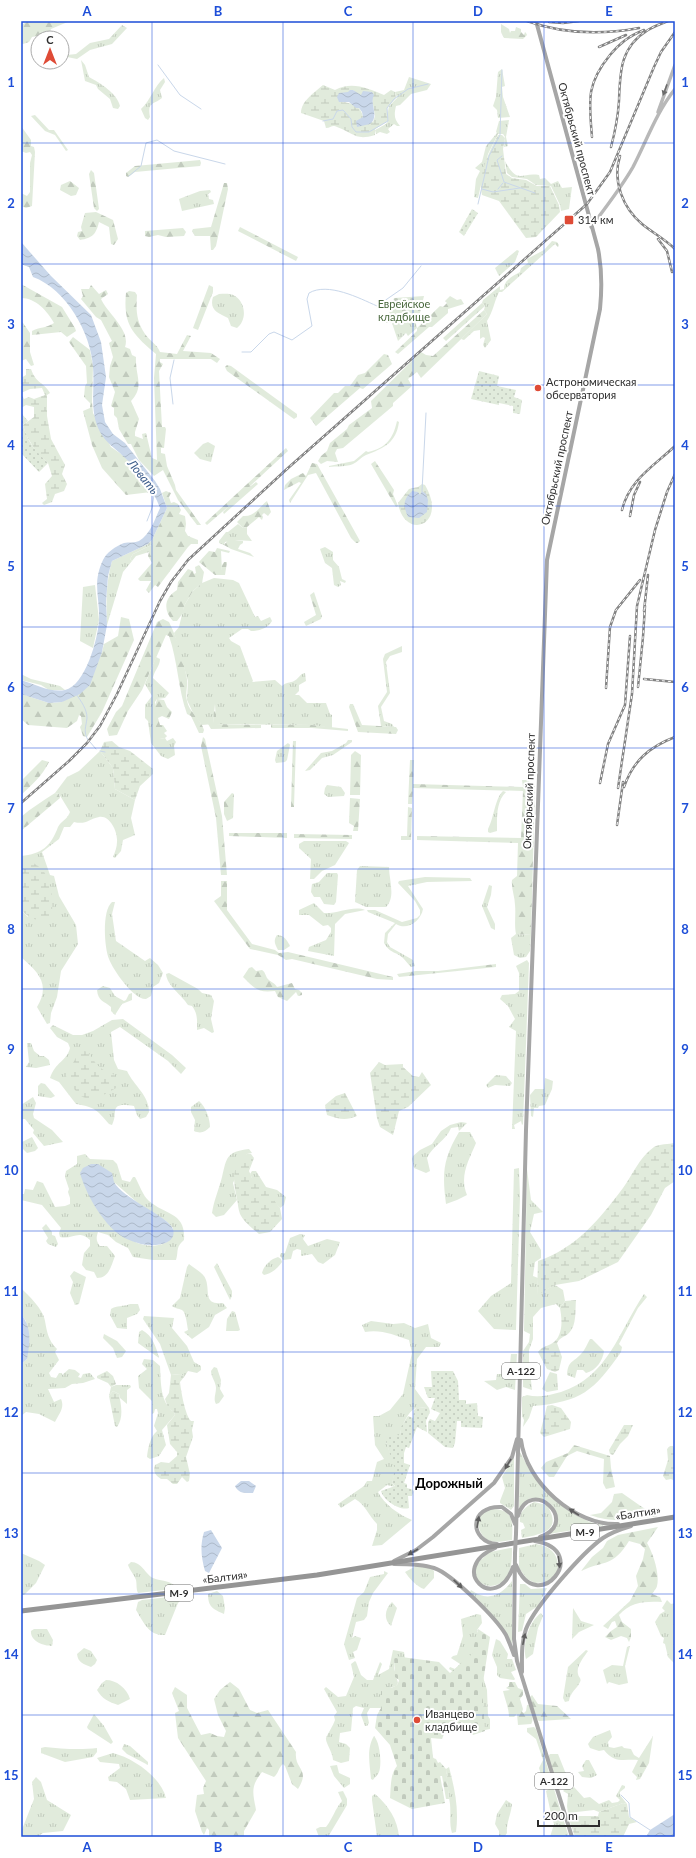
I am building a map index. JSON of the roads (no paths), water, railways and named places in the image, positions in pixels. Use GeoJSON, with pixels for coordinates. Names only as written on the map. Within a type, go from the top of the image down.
{"type":"FeatureCollection","features":[{"type":"Feature","properties":{"kind":"highway","name":"«Балтия»"},"geometry":{"type":"LineString","coordinates":[[532,1540],[675,1517]]}},
{"type":"Feature","properties":{"kind":"highway","name":"М-9"},"geometry":{"type":"LineString","coordinates":[[383,1565],[532,1540]]}},
{"type":"Feature","properties":{"kind":"highway","name":"«Балтия»"},"geometry":{"type":"LineString","coordinates":[[21,1611],[230,1586],[383,1565]]}},
{"type":"Feature","properties":{"kind":"main road","name":"Октябрьский проспект"},"geometry":{"type":"LineString","coordinates":[[519,1427],[527,1105],[547,560],[600,309],[600,263],[536,21]]}},
{"type":"Feature","properties":{"kind":"main road"},"geometry":{"type":"LineString","coordinates":[[591,227],[620,189],[633,166],[656,117],[666,86],[675,65]]}},
{"type":"Feature","properties":{"kind":"main road"},"geometry":{"type":"LineString","coordinates":[[656,117],[675,89]]}},
{"type":"Feature","properties":{"kind":"main road"},"geometry":{"type":"LineString","coordinates":[[519,1427],[521,1445],[528,1467],[537,1480],[555,1498],[574,1512],[588,1519],[613,1524],[638,1523]]}},
{"type":"Feature","properties":{"kind":"main road"},"geometry":{"type":"LineString","coordinates":[[383,1565],[397,1560],[416,1550],[494,1483],[512,1457],[519,1427]]}},
{"type":"Feature","properties":{"kind":"main road","name":"А-122"},"geometry":{"type":"LineString","coordinates":[[519,1427],[514,1639],[517,1661],[572,1837]]}},
{"type":"Feature","properties":{"kind":"main road"},"geometry":{"type":"LineString","coordinates":[[516,1520],[522,1508],[532,1500],[545,1501],[554,1510],[556,1521],[551,1531],[546,1535],[532,1540]]}},
{"type":"Feature","properties":{"kind":"main road"},"geometry":{"type":"LineString","coordinates":[[501,1545],[493,1544],[480,1536],[476,1526],[479,1515],[489,1508],[502,1507],[511,1514],[516,1529]]}},
{"type":"Feature","properties":{"kind":"main road"},"geometry":{"type":"LineString","coordinates":[[522,1678],[522,1656],[526,1630],[531,1619],[592,1547],[614,1532],[638,1523]]}},
{"type":"Feature","properties":{"kind":"main road"},"geometry":{"type":"LineString","coordinates":[[515,1563],[522,1576],[534,1585],[547,1584],[557,1576],[561,1564],[557,1552],[550,1544],[532,1540]]}},
{"type":"Feature","properties":{"kind":"main road"},"geometry":{"type":"LineString","coordinates":[[501,1545],[482,1554],[476,1561],[473,1571],[478,1582],[488,1588],[494,1589],[502,1586],[509,1578],[515,1563]]}},
{"type":"Feature","properties":{"kind":"main road"},"geometry":{"type":"LineString","coordinates":[[383,1565],[411,1564],[428,1566],[436,1568],[454,1580],[492,1617],[505,1634],[517,1661]]}},
{"type":"Feature","properties":{"kind":"water"},"geometry":{"type":"Polygon","coordinates":[[[353,90],[361,95],[363,91],[372,92],[374,95],[374,117],[370,124],[357,127],[356,121],[363,117],[362,112],[359,108],[356,108],[349,102],[339,102],[337,97],[339,93],[348,92],[353,90]]]}},
{"type":"Feature","properties":{"kind":"water","name":"Ловать"},"geometry":{"type":"Polygon","coordinates":[[[21,242],[51,276],[91,315],[101,342],[106,377],[102,405],[105,422],[113,434],[125,443],[155,481],[160,489],[167,508],[152,540],[148,544],[112,561],[108,576],[106,602],[107,625],[102,652],[90,685],[80,694],[62,702],[49,703],[21,694],[21,680],[37,686],[60,691],[72,687],[79,680],[89,661],[96,638],[99,620],[97,583],[104,557],[109,552],[124,543],[137,542],[143,538],[152,526],[160,508],[149,487],[139,473],[129,461],[102,436],[93,408],[93,367],[91,354],[82,327],[75,314],[56,291],[33,277],[29,267],[21,264],[21,242]]]}},
{"type":"Feature","properties":{"kind":"water"},"geometry":{"type":"Polygon","coordinates":[[[412,491],[418,492],[420,495],[422,491],[426,494],[428,500],[427,512],[419,518],[408,517],[405,509],[405,500],[412,491]]]}},
{"type":"Feature","properties":{"kind":"water"},"geometry":{"type":"Polygon","coordinates":[[[91,1164],[98,1164],[112,1173],[114,1182],[119,1188],[170,1224],[173,1229],[171,1239],[161,1244],[148,1245],[126,1239],[116,1232],[99,1213],[90,1197],[80,1173],[83,1168],[91,1164]]]}},
{"type":"Feature","properties":{"kind":"water"},"geometry":{"type":"Polygon","coordinates":[[[21,1314],[25,1319],[29,1330],[29,1341],[27,1359],[21,1364],[21,1314]]]}},
{"type":"Feature","properties":{"kind":"water"},"geometry":{"type":"Polygon","coordinates":[[[241,1481],[249,1481],[256,1486],[253,1493],[238,1490],[235,1486],[241,1481]]]}},
{"type":"Feature","properties":{"kind":"water"},"geometry":{"type":"Polygon","coordinates":[[[211,1530],[222,1548],[209,1573],[205,1571],[202,1546],[204,1532],[211,1530]]]}},
{"type":"Feature","properties":{"kind":"water"},"geometry":{"type":"Polygon","coordinates":[[[675,1814],[675,1834],[671,1837],[646,1837],[650,1830],[675,1814]]]}},
{"type":"Feature","properties":{"kind":"waterway"},"geometry":{"type":"LineString","coordinates":[[158,65],[180,95],[201,109]]}},
{"type":"Feature","properties":{"kind":"waterway"},"geometry":{"type":"LineString","coordinates":[[478,204],[489,156],[500,135],[502,70]]}},
{"type":"Feature","properties":{"kind":"waterway"},"geometry":{"type":"LineString","coordinates":[[323,121],[333,119],[337,111],[343,110],[351,119],[352,127],[356,132],[369,132],[388,121],[387,108],[394,99],[408,89],[428,84]]}},
{"type":"Feature","properties":{"kind":"waterway"},"geometry":{"type":"LineString","coordinates":[[129,176],[141,166],[146,143],[157,140],[174,151],[225,164]]}},
{"type":"Feature","properties":{"kind":"waterway"},"geometry":{"type":"LineString","coordinates":[[502,156],[497,160],[504,182],[535,193]]}},
{"type":"Feature","properties":{"kind":"waterway"},"geometry":{"type":"LineString","coordinates":[[498,189],[503,183]]}},
{"type":"Feature","properties":{"kind":"waterway"},"geometry":{"type":"LineString","coordinates":[[482,189],[493,192],[520,188]]}},
{"type":"Feature","properties":{"kind":"waterway"},"geometry":{"type":"LineString","coordinates":[[242,352],[251,352],[269,334],[274,332],[292,340],[312,326],[307,299],[309,293],[325,289],[334,290],[353,295],[377,306],[403,288],[421,266]]}},
{"type":"Feature","properties":{"kind":"waterway"},"geometry":{"type":"LineString","coordinates":[[173,404],[170,378],[174,360]]}},
{"type":"Feature","properties":{"kind":"waterway"},"geometry":{"type":"LineString","coordinates":[[422,491],[426,413]]}},
{"type":"Feature","properties":{"kind":"waterway"},"geometry":{"type":"LineString","coordinates":[[147,521],[152,508],[154,495]]}},
{"type":"Feature","properties":{"kind":"waterway"},"geometry":{"type":"LineString","coordinates":[[76,694],[86,711],[87,718],[85,732],[88,740]]}},
{"type":"Feature","properties":{"kind":"waterway"},"geometry":{"type":"LineString","coordinates":[[90,742],[96,749]]}},
{"type":"Feature","properties":{"kind":"waterway"},"geometry":{"type":"LineString","coordinates":[[100,751],[105,752]]}},
{"type":"Feature","properties":{"kind":"waterway"},"geometry":{"type":"LineString","coordinates":[[621,1795],[629,1803],[630,1817],[650,1830]]}},
{"type":"Feature","properties":{"kind":"railway"},"geometry":{"type":"LineString","coordinates":[[527,21],[554,29],[582,32],[611,32],[639,28]]}},
{"type":"Feature","properties":{"kind":"railway"},"geometry":{"type":"LineString","coordinates":[[549,22],[563,23],[579,21]]}},
{"type":"Feature","properties":{"kind":"railway"},"geometry":{"type":"LineString","coordinates":[[611,147],[618,112],[621,70],[627,52],[639,37],[655,26],[668,21]]}},
{"type":"Feature","properties":{"kind":"railway"},"geometry":{"type":"LineString","coordinates":[[592,137],[590,103],[593,84],[597,75],[602,65],[617,47],[629,37],[644,30]]}},
{"type":"Feature","properties":{"kind":"railway"},"geometry":{"type":"LineString","coordinates":[[21,803],[69,761],[87,743],[100,726],[117,694],[160,601],[171,582],[188,560],[288,468],[587,204],[610,172],[654,67],[661,52],[675,32]]}},
{"type":"Feature","properties":{"kind":"railway"},"geometry":{"type":"LineString","coordinates":[[599,47],[626,35]]}},
{"type":"Feature","properties":{"kind":"railway"},"geometry":{"type":"LineString","coordinates":[[620,156],[617,175],[618,184],[629,210],[642,224],[675,249]]}},
{"type":"Feature","properties":{"kind":"railway"},"geometry":{"type":"LineString","coordinates":[[658,239],[667,251],[672,272]]}},
{"type":"Feature","properties":{"kind":"railway"},"geometry":{"type":"LineString","coordinates":[[622,510],[625,499],[636,482],[675,446]]}},
{"type":"Feature","properties":{"kind":"railway"},"geometry":{"type":"LineString","coordinates":[[618,788],[632,694],[637,606],[655,530],[667,492],[675,474]]}},
{"type":"Feature","properties":{"kind":"railway"},"geometry":{"type":"LineString","coordinates":[[630,516],[634,495],[640,482]]}},
{"type":"Feature","properties":{"kind":"railway"},"geometry":{"type":"LineString","coordinates":[[644,611],[648,575]]}},
{"type":"Feature","properties":{"kind":"railway"},"geometry":{"type":"LineString","coordinates":[[606,688],[610,627],[616,610],[640,580]]}},
{"type":"Feature","properties":{"kind":"railway"},"geometry":{"type":"LineString","coordinates":[[638,687],[645,606]]}},
{"type":"Feature","properties":{"kind":"railway"},"geometry":{"type":"LineString","coordinates":[[600,783],[608,744],[625,705],[630,636]]}},
{"type":"Feature","properties":{"kind":"railway"},"geometry":{"type":"LineString","coordinates":[[644,679],[675,682]]}},
{"type":"Feature","properties":{"kind":"railway"},"geometry":{"type":"LineString","coordinates":[[624,787],[632,770],[643,756],[657,745],[675,737]]}},
{"type":"Feature","properties":{"kind":"railway"},"geometry":{"type":"LineString","coordinates":[[617,825],[623,782]]}},
{"type":"Feature","properties":{"kind":"place","name":"314 км"},"geometry":{"type":"Point","coordinates":[569,220]}},
{"type":"Feature","properties":{"kind":"place","name":"Aстрономическая обсерватория"},"geometry":{"type":"Point","coordinates":[538,388]}},
{"type":"Feature","properties":{"kind":"place","name":"Иванцево кладбище"},"geometry":{"type":"Point","coordinates":[417,1720]}},
{"type":"Feature","properties":{"kind":"district","name":"Дорожный"},"geometry":{"type":"Point","coordinates":[449,1483]}},
{"type":"Feature","properties":{"kind":"park label","name":"Еврейское кладбище"},"geometry":{"type":"Point","coordinates":[404,310]}}]}
